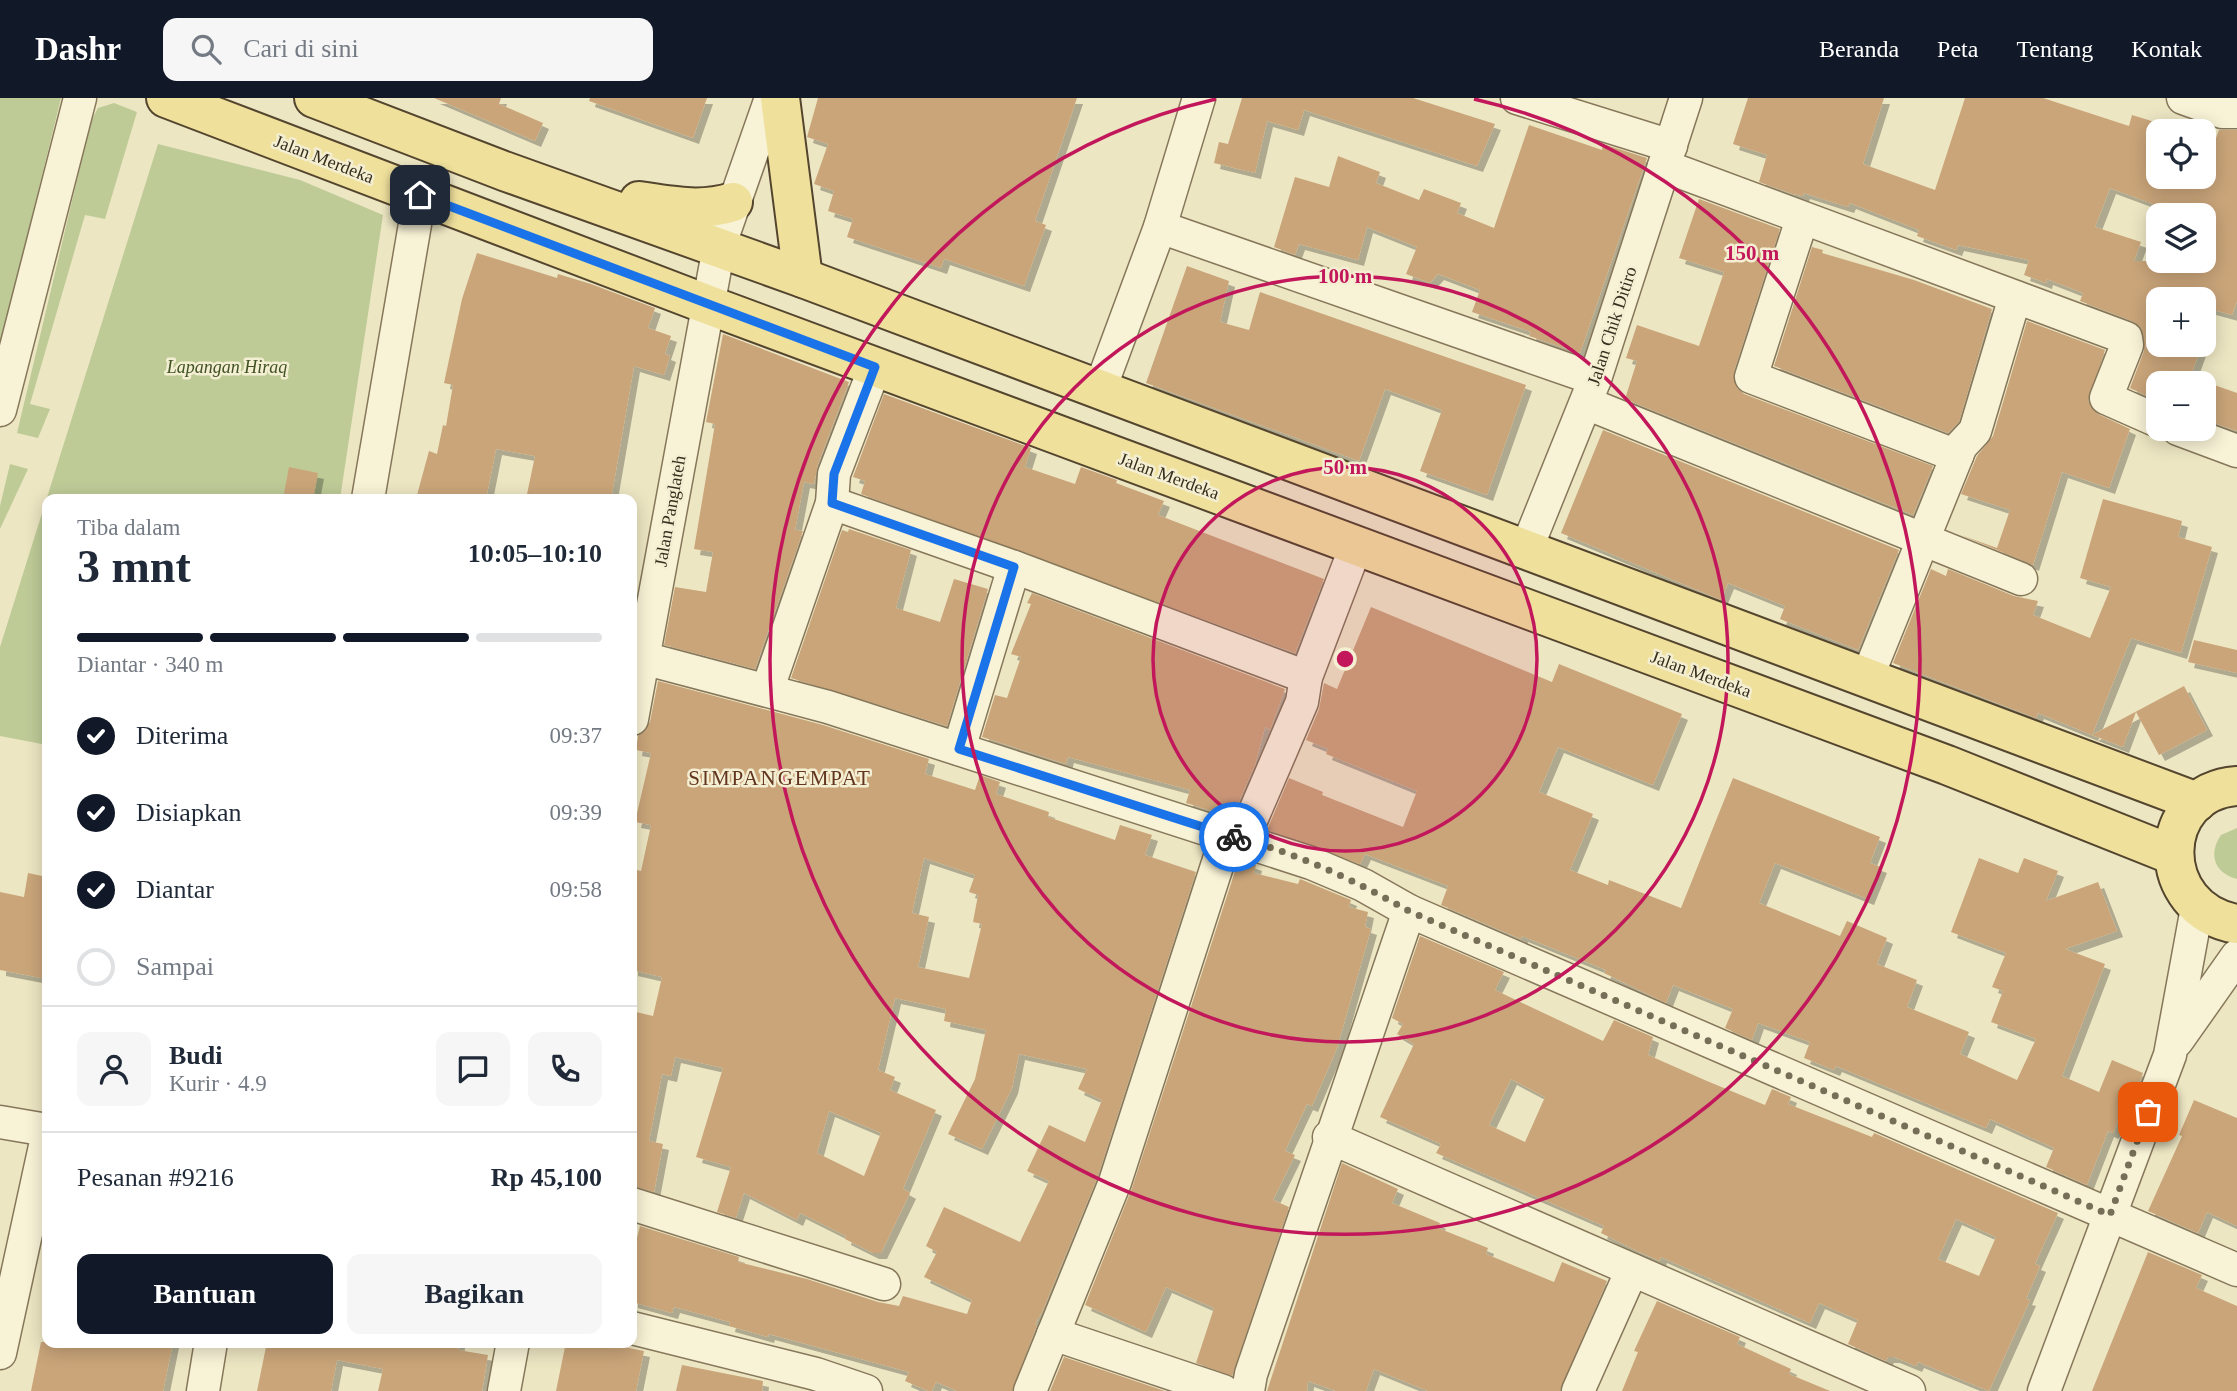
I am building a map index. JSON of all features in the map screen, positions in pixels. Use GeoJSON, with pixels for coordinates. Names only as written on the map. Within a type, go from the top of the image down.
{"type":"FeatureCollection","features":[{"type":"Feature","properties":{"kind":"main road","name":"Jalan Merdeka"},"geometry":{"type":"LineString","coordinates":[[166,98],[706,304],[1947,765],[2173,855]]}},
{"type":"Feature","properties":{"kind":"main road"},"geometry":{"type":"LineString","coordinates":[[314,98],[504,171],[719,247],[1100,389],[2197,803]]}},
{"type":"Feature","properties":{"kind":"main road"},"geometry":{"type":"LineString","coordinates":[[780,98],[803,278]]}},
{"type":"Feature","properties":{"kind":"main road"},"geometry":{"type":"LineString","coordinates":[[504,171],[588,191],[684,208],[714,208],[733,202]]}},
{"type":"Feature","properties":{"kind":"main road"},"geometry":{"type":"LineString","coordinates":[[2237,786],[2212,793],[2197,803],[2184,817],[2176,835],[2173,855],[2176,876],[2197,908],[2220,920],[2237,924]]}},
{"type":"Feature","properties":{"kind":"street"},"geometry":{"type":"LineString","coordinates":[[0,410],[80,98]]}},
{"type":"Feature","properties":{"kind":"street","name":"Jalan Panglateh"},"geometry":{"type":"LineString","coordinates":[[637,691],[706,304],[733,202],[771,98]]}},
{"type":"Feature","properties":{"kind":"street"},"geometry":{"type":"LineString","coordinates":[[1100,389],[1160,227],[1199,98]]}},
{"type":"Feature","properties":{"kind":"street"},"geometry":{"type":"LineString","coordinates":[[1517,98],[1667,156],[1802,219],[2126,338],[2127,345],[2106,398],[2146,416]]}},
{"type":"Feature","properties":{"kind":"street","name":"Jalan Chik Ditiro"},"geometry":{"type":"LineString","coordinates":[[1526,550],[1591,391],[1686,98]]}},
{"type":"Feature","properties":{"kind":"street"},"geometry":{"type":"LineString","coordinates":[[2183,98],[2222,112],[2237,112]]}},
{"type":"Feature","properties":{"kind":"street"},"geometry":{"type":"LineString","coordinates":[[369,494],[420,195]]}},
{"type":"Feature","properties":{"kind":"street"},"geometry":{"type":"LineString","coordinates":[[1802,219],[1751,377],[1957,456]]}},
{"type":"Feature","properties":{"kind":"street"},"geometry":{"type":"LineString","coordinates":[[1160,227],[1591,391],[1923,539],[2021,579]]}},
{"type":"Feature","properties":{"kind":"street"},"geometry":{"type":"LineString","coordinates":[[1867,678],[1961,446],[1975,431],[2015,298]]}},
{"type":"Feature","properties":{"kind":"street"},"geometry":{"type":"LineString","coordinates":[[768,688],[832,503],[834,474],[875,367]]}},
{"type":"Feature","properties":{"kind":"street"},"geometry":{"type":"LineString","coordinates":[[2210,441],[2237,451]]}},
{"type":"Feature","properties":{"kind":"street"},"geometry":{"type":"LineString","coordinates":[[832,503],[1014,567],[1306,677]]}},
{"type":"Feature","properties":{"kind":"street"},"geometry":{"type":"LineString","coordinates":[[1030,1391],[1115,1182],[1235,837],[1302,702],[1306,677],[1356,546]]}},
{"type":"Feature","properties":{"kind":"street"},"geometry":{"type":"LineString","coordinates":[[959,749],[1014,567]]}},
{"type":"Feature","properties":{"kind":"street"},"geometry":{"type":"LineString","coordinates":[[643,658],[768,688],[1235,837],[1353,881],[1409,911],[2237,1270]]}},
{"type":"Feature","properties":{"kind":"street"},"geometry":{"type":"LineString","coordinates":[[2044,1391],[2172,1048],[2197,908]]}},
{"type":"Feature","properties":{"kind":"street"},"geometry":{"type":"LineString","coordinates":[[1248,1391],[1251,1374],[1329,1138],[1409,911]]}},
{"type":"Feature","properties":{"kind":"street"},"geometry":{"type":"LineString","coordinates":[[2172,1048],[2237,956]]}},
{"type":"Feature","properties":{"kind":"street"},"geometry":{"type":"LineString","coordinates":[[0,1122],[42,1129]]}},
{"type":"Feature","properties":{"kind":"street"},"geometry":{"type":"LineString","coordinates":[[1329,1138],[1909,1391]]}},
{"type":"Feature","properties":{"kind":"street"},"geometry":{"type":"LineString","coordinates":[[0,1353],[42,1160]]}},
{"type":"Feature","properties":{"kind":"street"},"geometry":{"type":"LineString","coordinates":[[637,1206],[884,1284]]}},
{"type":"Feature","properties":{"kind":"street"},"geometry":{"type":"LineString","coordinates":[[1578,1391],[1632,1270]]}},
{"type":"Feature","properties":{"kind":"street"},"geometry":{"type":"LineString","coordinates":[[637,1330],[814,1383],[866,1391]]}},
{"type":"Feature","properties":{"kind":"street"},"geometry":{"type":"LineString","coordinates":[[1053,1334],[1223,1391]]}},
{"type":"Feature","properties":{"kind":"street"},"geometry":{"type":"LineString","coordinates":[[203,1391],[210,1348]]}},
{"type":"Feature","properties":{"kind":"street"},"geometry":{"type":"LineString","coordinates":[[504,1391],[512,1348]]}},
{"type":"Feature","properties":{"kind":"green space"},"geometry":{"type":"Polygon","coordinates":[[[0,98],[61,98],[0,347],[0,98]]]}},
{"type":"Feature","properties":{"kind":"green space"},"geometry":{"type":"Polygon","coordinates":[[[114,103],[137,112],[105,219],[85,215],[30,404],[50,409],[38,438],[17,433],[91,121],[98,108],[114,103]]]}},
{"type":"Feature","properties":{"kind":"green space","name":"Lapangan Hiraq"},"geometry":{"type":"Polygon","coordinates":[[[158,144],[300,180],[383,215],[341,494],[48,494],[158,144]]]}},
{"type":"Feature","properties":{"kind":"green space"},"geometry":{"type":"Polygon","coordinates":[[[10,464],[28,469],[0,529],[0,506],[10,464]]]}},
{"type":"Feature","properties":{"kind":"green space","name":"Lapangan Hiraq"},"geometry":{"type":"Polygon","coordinates":[[[42,513],[42,744],[0,736],[0,647],[42,513]]]}},
{"type":"Feature","properties":{"kind":"green space"},"geometry":{"type":"Polygon","coordinates":[[[2237,828],[2237,879],[2218,867],[2214,856],[2221,835],[2237,828]]]}},
{"type":"Feature","properties":{"kind":"building"},"geometry":{"type":"Polygon","coordinates":[[[434,98],[501,98],[499,104],[543,123],[535,141],[434,98]]]}},
{"type":"Feature","properties":{"kind":"building"},"geometry":{"type":"Polygon","coordinates":[[[590,98],[707,98],[693,138],[589,101],[590,98]]]}},
{"type":"Feature","properties":{"kind":"building"},"geometry":{"type":"Polygon","coordinates":[[[818,98],[1077,98],[1035,221],[1046,225],[1024,286],[944,259],[941,268],[847,237],[853,219],[828,211],[834,191],[814,184],[828,144],[807,137],[818,98]]]}},
{"type":"Feature","properties":{"kind":"building"},"geometry":{"type":"Polygon","coordinates":[[[1242,98],[1413,98],[1495,124],[1477,166],[1304,110],[1298,130],[1267,121],[1255,173],[1214,163],[1219,142],[1228,144],[1242,98]]]}},
{"type":"Feature","properties":{"kind":"building"},"geometry":{"type":"Polygon","coordinates":[[[1748,98],[1884,98],[1863,164],[1935,190],[1965,98],[2043,98],[2129,126],[2132,115],[2146,119],[2146,189],[2216,189],[2216,138],[2219,130],[2237,130],[2237,301],[2232,315],[2216,311],[2216,287],[2146,287],[2146,357],[2198,357],[2192,371],[2146,371],[2146,395],[2130,388],[2144,351],[2141,327],[2132,321],[2080,301],[2083,293],[2047,279],[2046,283],[2024,275],[2029,260],[1958,245],[1956,250],[1917,236],[1919,230],[1850,203],[1848,207],[1804,193],[1803,196],[1793,194],[1759,182],[1767,155],[1733,144],[1748,98]]]}},
{"type":"Feature","properties":{"kind":"building"},"geometry":{"type":"Polygon","coordinates":[[[1529,125],[1602,150],[1603,144],[1647,158],[1580,353],[1529,336],[1531,332],[1472,312],[1480,290],[1438,274],[1430,283],[1406,274],[1417,247],[1367,227],[1358,260],[1299,244],[1295,255],[1274,247],[1295,177],[1329,187],[1338,156],[1380,172],[1376,183],[1419,200],[1424,189],[1461,203],[1457,213],[1494,228],[1529,125]]]}},
{"type":"Feature","properties":{"kind":"building"},"geometry":{"type":"Polygon","coordinates":[[[1699,199],[1780,229],[1734,371],[1737,388],[1744,394],[1933,466],[1913,515],[1625,399],[1637,361],[1626,358],[1637,325],[1699,346],[1724,272],[1679,258],[1699,199]]]}},
{"type":"Feature","properties":{"kind":"building"},"geometry":{"type":"Polygon","coordinates":[[[1812,247],[1823,250],[1822,253],[1914,280],[1992,309],[1959,422],[1948,433],[1774,366],[1812,247]]]}},
{"type":"Feature","properties":{"kind":"building"},"geometry":{"type":"Polygon","coordinates":[[[477,253],[557,278],[558,274],[591,284],[655,308],[648,328],[671,336],[665,354],[670,356],[664,375],[634,366],[612,494],[527,494],[535,456],[496,449],[487,494],[417,494],[429,451],[437,454],[443,425],[446,426],[453,385],[444,383],[462,299],[477,253]]]}},
{"type":"Feature","properties":{"kind":"building"},"geometry":{"type":"Polygon","coordinates":[[[1187,266],[1229,281],[1220,322],[1249,330],[1260,292],[1526,385],[1487,495],[1420,471],[1442,410],[1385,389],[1359,461],[1146,383],[1187,266]]]}},
{"type":"Feature","properties":{"kind":"building"},"geometry":{"type":"Polygon","coordinates":[[[2027,321],[2105,350],[2088,401],[2098,414],[2130,429],[2109,488],[2062,472],[2033,565],[1961,535],[1997,548],[2010,510],[1961,494],[1977,456],[1993,436],[2027,321]]]}},
{"type":"Feature","properties":{"kind":"building"},"geometry":{"type":"Polygon","coordinates":[[[723,334],[849,382],[818,464],[814,484],[804,482],[795,530],[803,531],[755,669],[664,645],[675,587],[706,592],[713,552],[694,549],[715,424],[706,422],[723,334]]]}},
{"type":"Feature","properties":{"kind":"building"},"geometry":{"type":"Polygon","coordinates":[[[2216,386],[2237,393],[2237,431],[2216,424],[2216,386]]]}},
{"type":"Feature","properties":{"kind":"building"},"geometry":{"type":"Polygon","coordinates":[[[884,394],[1031,448],[1025,467],[1075,484],[1081,467],[1117,480],[1116,483],[1164,501],[1158,515],[1324,579],[1295,653],[861,494],[865,481],[853,477],[884,394]]]}},
{"type":"Feature","properties":{"kind":"building"},"geometry":{"type":"Polygon","coordinates":[[[1603,430],[1899,550],[1858,650],[1780,619],[1785,606],[1728,583],[1721,600],[1561,533],[1603,430]]]}},
{"type":"Feature","properties":{"kind":"building"},"geometry":{"type":"Polygon","coordinates":[[[289,467],[318,473],[314,494],[284,494],[289,467]]]}},
{"type":"Feature","properties":{"kind":"building"},"geometry":{"type":"Polygon","coordinates":[[[2103,499],[2182,521],[2178,537],[2212,547],[2181,653],[2131,638],[2092,735],[2038,713],[2036,718],[1893,663],[1931,569],[1946,576],[1948,569],[2014,596],[2038,601],[2033,615],[2090,638],[2111,587],[2080,578],[2103,499]]]}},
{"type":"Feature","properties":{"kind":"building"},"geometry":{"type":"Polygon","coordinates":[[[849,529],[911,550],[896,608],[940,622],[954,579],[988,589],[947,726],[791,678],[842,530],[848,532],[849,529]]]}},
{"type":"Feature","properties":{"kind":"building"},"geometry":{"type":"Polygon","coordinates":[[[1032,593],[1285,689],[1270,730],[1265,727],[1255,765],[1232,817],[1186,803],[1190,790],[1068,757],[1066,764],[982,737],[995,695],[1007,698],[1021,657],[1011,654],[1031,604],[1027,603],[1032,593]]]}},
{"type":"Feature","properties":{"kind":"building"},"geometry":{"type":"Polygon","coordinates":[[[1371,607],[1552,682],[1559,664],[1682,714],[1653,785],[1558,747],[1539,792],[1593,814],[1570,870],[1608,885],[1609,880],[1681,908],[1733,778],[1880,837],[1870,863],[1881,867],[1868,899],[1775,863],[1759,903],[1840,936],[1847,921],[1887,938],[1877,964],[1917,980],[1907,1007],[1969,1032],[1960,1054],[2017,1080],[2036,1039],[1991,1022],[2003,991],[1992,987],[2006,953],[1951,932],[1979,858],[2018,873],[2024,858],[2058,871],[2046,901],[2098,882],[2117,931],[2065,949],[2105,964],[2062,1076],[2099,1092],[2112,1060],[2143,1073],[2134,1097],[2128,1095],[2113,1133],[2108,1131],[2087,1185],[2046,1167],[2054,1148],[1990,1119],[1986,1128],[1836,1066],[1834,1070],[1804,1058],[1810,1042],[1758,1023],[1752,1040],[1725,1028],[1733,1009],[1673,985],[1666,1003],[1604,973],[1606,970],[1522,936],[1521,939],[1441,905],[1448,886],[1365,854],[1360,864],[1267,830],[1289,778],[1323,792],[1322,795],[1403,827],[1417,791],[1326,754],[1328,749],[1306,740],[1319,709],[1324,683],[1337,689],[1371,607]]]}},
{"type":"Feature","properties":{"kind":"building"},"geometry":{"type":"Polygon","coordinates":[[[2194,640],[2237,650],[2237,673],[2188,662],[2194,640]]]}},
{"type":"Feature","properties":{"kind":"building"},"geometry":{"type":"Polygon","coordinates":[[[658,681],[823,725],[929,759],[925,774],[975,790],[980,775],[1000,782],[996,794],[1049,812],[1048,817],[1115,840],[1120,825],[1152,835],[1145,855],[1196,872],[1098,1176],[1035,1324],[1037,1325],[1012,1391],[957,1391],[936,1382],[932,1391],[928,1391],[905,1381],[909,1372],[769,1334],[768,1337],[729,1326],[730,1322],[674,1307],[672,1313],[637,1303],[637,1238],[640,1226],[739,1257],[738,1262],[807,1279],[878,1302],[899,1306],[903,1296],[967,1314],[972,1300],[924,1277],[937,1252],[926,1246],[944,1207],[1020,1242],[1049,1181],[1027,1171],[1049,1125],[1085,1142],[1102,1100],[1078,1089],[1087,1069],[1019,1054],[1012,1088],[982,1149],[948,1134],[975,1079],[986,1030],[944,1021],[946,1009],[895,998],[878,1070],[895,1077],[890,1090],[936,1110],[903,1189],[910,1193],[881,1253],[873,1253],[800,1213],[797,1220],[744,1193],[736,1218],[717,1212],[731,1167],[696,1157],[723,1068],[675,1057],[671,1076],[662,1074],[649,1141],[663,1144],[654,1192],[637,1187],[637,1012],[653,1016],[662,977],[637,971],[637,870],[641,871],[651,825],[637,822],[651,753],[637,750],[638,736],[650,722],[658,681]],[[924,858],[912,913],[929,917],[918,967],[969,978],[982,924],[973,922],[978,895],[969,892],[975,875],[924,858]],[[829,1111],[817,1153],[864,1176],[881,1133],[829,1111]]]}},
{"type":"Feature","properties":{"kind":"building"},"geometry":{"type":"Polygon","coordinates":[[[2184,686],[2207,730],[2159,755],[2136,712],[2123,747],[2092,735],[2184,686]]]}},
{"type":"Feature","properties":{"kind":"building"},"geometry":{"type":"Polygon","coordinates":[[[1239,859],[1256,865],[1254,873],[1298,884],[1300,879],[1351,900],[1349,907],[1368,912],[1365,927],[1371,929],[1337,1048],[1312,1106],[1307,1104],[1285,1151],[1295,1155],[1273,1200],[1289,1207],[1232,1376],[1196,1363],[1214,1308],[1166,1287],[1146,1332],[1085,1305],[1132,1188],[1239,859]]]}},
{"type":"Feature","properties":{"kind":"building"},"geometry":{"type":"Polygon","coordinates":[[[28,873],[42,876],[42,978],[0,970],[0,892],[24,897],[28,873]]]}},
{"type":"Feature","properties":{"kind":"building"},"geometry":{"type":"Polygon","coordinates":[[[1420,936],[1504,972],[1495,990],[1603,1041],[1614,1020],[1653,1037],[1648,1055],[1707,1081],[1765,1105],[1772,1089],[1791,1097],[1788,1104],[1872,1137],[1874,1133],[2058,1213],[2035,1264],[2040,1266],[2026,1299],[2030,1300],[1989,1391],[1918,1362],[1916,1366],[1894,1357],[1888,1357],[1886,1361],[1848,1344],[1858,1320],[1819,1303],[1810,1323],[1661,1257],[1660,1261],[1637,1251],[1601,1233],[1604,1226],[1436,1153],[1441,1144],[1380,1117],[1414,1044],[1397,1034],[1403,1024],[1392,1018],[1420,936]],[[1511,1079],[1489,1125],[1525,1142],[1545,1097],[1511,1079]],[[1956,1219],[1938,1259],[1979,1276],[1996,1237],[1956,1219]]]}},
{"type":"Feature","properties":{"kind":"building"},"geometry":{"type":"Polygon","coordinates":[[[2194,1100],[2237,1118],[2237,1226],[2207,1212],[2198,1233],[2148,1211],[2182,1136],[2179,1135],[2194,1100]]]}},
{"type":"Feature","properties":{"kind":"building"},"geometry":{"type":"Polygon","coordinates":[[[1342,1163],[1398,1189],[1392,1203],[1440,1223],[1438,1228],[1488,1248],[1486,1254],[1554,1282],[1562,1262],[1607,1281],[1560,1391],[1428,1391],[1374,1369],[1366,1391],[1336,1391],[1308,1381],[1307,1391],[1267,1391],[1342,1163]]]}},
{"type":"Feature","properties":{"kind":"building"},"geometry":{"type":"Polygon","coordinates":[[[2148,1252],[2202,1275],[2196,1288],[2237,1306],[2237,1391],[2092,1391],[2148,1252]]]}},
{"type":"Feature","properties":{"kind":"building"},"geometry":{"type":"Polygon","coordinates":[[[1657,1301],[1740,1337],[1737,1344],[1791,1369],[1789,1374],[1830,1391],[1622,1391],[1638,1352],[1634,1351],[1657,1301]]]}},
{"type":"Feature","properties":{"kind":"building"},"geometry":{"type":"Polygon","coordinates":[[[41,1342],[42,1348],[172,1348],[163,1391],[31,1391],[41,1342]]]}},
{"type":"Feature","properties":{"kind":"building"},"geometry":{"type":"Polygon","coordinates":[[[266,1348],[458,1348],[488,1355],[482,1391],[378,1391],[383,1369],[337,1360],[331,1391],[257,1391],[266,1348]]]}},
{"type":"Feature","properties":{"kind":"building"},"geometry":{"type":"Polygon","coordinates":[[[565,1348],[629,1348],[644,1351],[636,1391],[556,1391],[565,1348]]]}},
{"type":"Feature","properties":{"kind":"building"},"geometry":{"type":"Polygon","coordinates":[[[1064,1357],[1165,1391],[1050,1391],[1064,1357]]]}},
{"type":"Feature","properties":{"kind":"building"},"geometry":{"type":"Polygon","coordinates":[[[682,1365],[763,1381],[762,1391],[676,1391],[682,1365]]]}},
{"type":"Feature","properties":{"kind":"way so far"},"geometry":{"type":"LineString","coordinates":[[1234,837],[1311,863],[1363,885],[1409,911],[2110,1215],[2148,1112]]}},
{"type":"Feature","properties":{"kind":"district","name":"SIMPANGEMPAT"},"geometry":{"type":"Point","coordinates":[780,778]}},
{"type":"Feature","properties":{"kind":"route"},"geometry":{"type":"LineString","coordinates":[[420,195],[875,367],[834,474],[832,503],[1014,567],[959,749],[1234,837]]}}]}
